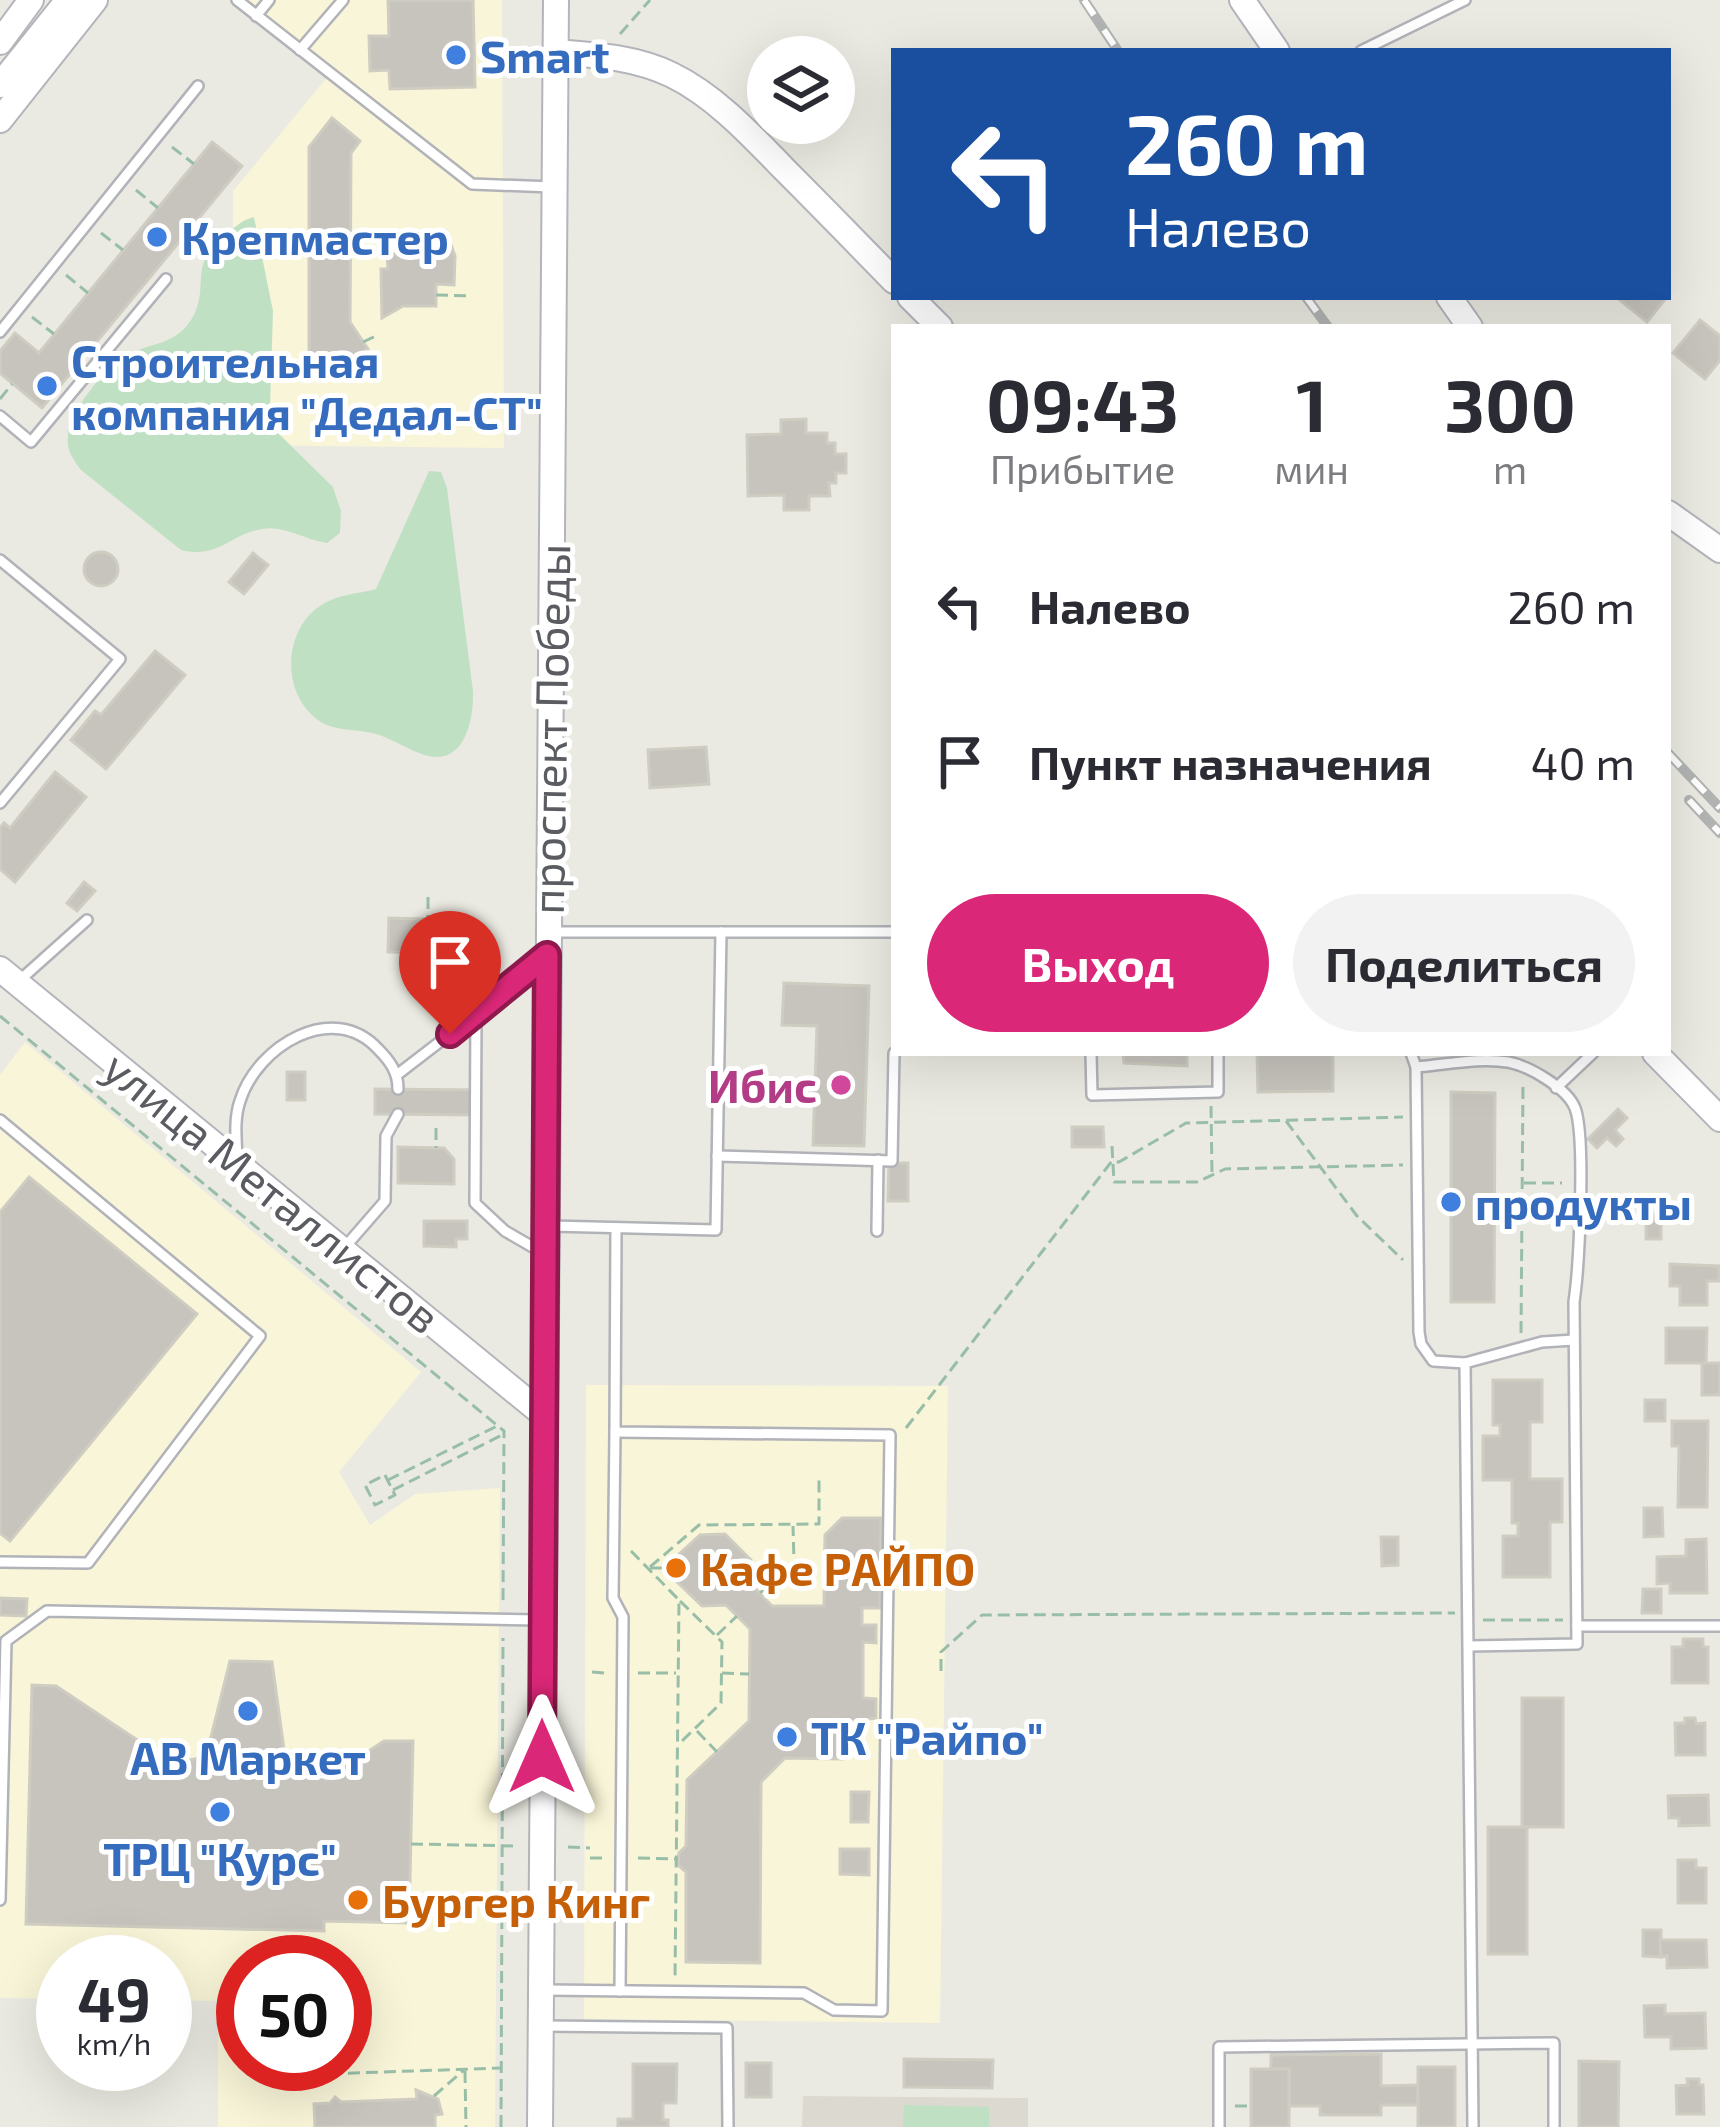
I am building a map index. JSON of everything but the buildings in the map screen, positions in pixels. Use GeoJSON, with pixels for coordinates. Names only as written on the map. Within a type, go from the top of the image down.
{"type":"FeatureCollection","features":[{"type":"Feature","properties":{"kind":"main road"},"geometry":{"type":"LineString","coordinates":[[0,42],[31,0]]}},
{"type":"Feature","properties":{"kind":"main road"},"geometry":{"type":"LineString","coordinates":[[0,85],[68,0]]}},
{"type":"Feature","properties":{"kind":"main road"},"geometry":{"type":"LineString","coordinates":[[0,120],[94,0]]}},
{"type":"Feature","properties":{"kind":"main road","name":"проспект Победы"},"geometry":{"type":"LineString","coordinates":[[540,2127],[556,0]]}},
{"type":"Feature","properties":{"kind":"main road"},"geometry":{"type":"LineString","coordinates":[[1242,0],[1275,48]]}},
{"type":"Feature","properties":{"kind":"main road"},"geometry":{"type":"LineString","coordinates":[[555,52],[614,56],[637,63],[673,76],[712,101],[891,277]]}},
{"type":"Feature","properties":{"kind":"main road"},"geometry":{"type":"LineString","coordinates":[[913,300],[937,324]]}},
{"type":"Feature","properties":{"kind":"main road"},"geometry":{"type":"LineString","coordinates":[[1671,515],[1720,550]]}},
{"type":"Feature","properties":{"kind":"main road","name":"улица Металлистов"},"geometry":{"type":"LineString","coordinates":[[7,982],[237,1162],[544,1415]]}},
{"type":"Feature","properties":{"kind":"main road"},"geometry":{"type":"LineString","coordinates":[[1658,1056],[1720,1119]]}},
{"type":"Feature","properties":{"kind":"lane"},"geometry":{"type":"LineString","coordinates":[[237,0],[472,184],[556,187]]}},
{"type":"Feature","properties":{"kind":"lane"},"geometry":{"type":"LineString","coordinates":[[256,16],[269,0]]}},
{"type":"Feature","properties":{"kind":"lane"},"geometry":{"type":"LineString","coordinates":[[300,50],[343,0]]}},
{"type":"Feature","properties":{"kind":"lane"},"geometry":{"type":"LineString","coordinates":[[1367,48],[1465,0]]}},
{"type":"Feature","properties":{"kind":"lane"},"geometry":{"type":"LineString","coordinates":[[0,332],[198,86]]}},
{"type":"Feature","properties":{"kind":"lane"},"geometry":{"type":"LineString","coordinates":[[0,416],[31,442],[166,280]]}},
{"type":"Feature","properties":{"kind":"lane"},"geometry":{"type":"LineString","coordinates":[[0,560],[119,659],[0,803]]}},
{"type":"Feature","properties":{"kind":"lane"},"geometry":{"type":"LineString","coordinates":[[7,982],[87,920]]}},
{"type":"Feature","properties":{"kind":"lane"},"geometry":{"type":"LineString","coordinates":[[544,1226],[716,1230],[721,932]]}},
{"type":"Feature","properties":{"kind":"lane"},"geometry":{"type":"LineString","coordinates":[[398,1074],[476,1014],[547,943],[721,932],[891,932]]}},
{"type":"Feature","properties":{"kind":"lane"},"geometry":{"type":"LineString","coordinates":[[476,1014],[475,1203],[505,1231],[544,1254]]}},
{"type":"Feature","properties":{"kind":"lane"},"geometry":{"type":"LineString","coordinates":[[237,1162],[238,1105],[245,1087],[286,1042],[322,1028],[341,1027],[370,1040],[398,1074],[398,1089]]}},
{"type":"Feature","properties":{"kind":"lane"},"geometry":{"type":"LineString","coordinates":[[717,1156],[892,1161],[895,1056]]}},
{"type":"Feature","properties":{"kind":"lane"},"geometry":{"type":"LineString","coordinates":[[1091,1056],[1092,1095],[1218,1093],[1218,1056]]}},
{"type":"Feature","properties":{"kind":"lane"},"geometry":{"type":"LineString","coordinates":[[1412,1056],[1419,1331],[1426,1354],[1444,1364],[1465,1363],[1521,1347],[1574,1340]]}},
{"type":"Feature","properties":{"kind":"lane"},"geometry":{"type":"LineString","coordinates":[[1556,1088],[1589,1056]]}},
{"type":"Feature","properties":{"kind":"lane"},"geometry":{"type":"LineString","coordinates":[[1416,1066],[1493,1062],[1523,1067],[1570,1100],[1577,1118],[1577,1644],[1469,1646]]}},
{"type":"Feature","properties":{"kind":"lane"},"geometry":{"type":"LineString","coordinates":[[343,1249],[385,1201],[386,1136],[398,1114]]}},
{"type":"Feature","properties":{"kind":"lane"},"geometry":{"type":"LineString","coordinates":[[0,1562],[88,1563],[260,1336],[2,1127]]}},
{"type":"Feature","properties":{"kind":"lane"},"geometry":{"type":"LineString","coordinates":[[877,1231],[878,1160]]}},
{"type":"Feature","properties":{"kind":"lane"},"geometry":{"type":"LineString","coordinates":[[616,1228],[614,1598],[623,1617],[620,1991]]}},
{"type":"Feature","properties":{"kind":"lane"},"geometry":{"type":"LineString","coordinates":[[1465,1363],[1473,2127]]}},
{"type":"Feature","properties":{"kind":"lane"},"geometry":{"type":"LineString","coordinates":[[541,1990],[804,1993],[834,2011],[882,2011],[890,1436],[615,1432]]}},
{"type":"Feature","properties":{"kind":"lane"},"geometry":{"type":"LineString","coordinates":[[0,1900],[6,1640],[47,1611],[543,1620]]}},
{"type":"Feature","properties":{"kind":"lane"},"geometry":{"type":"LineString","coordinates":[[1577,1623],[1720,1626]]}},
{"type":"Feature","properties":{"kind":"lane"},"geometry":{"type":"LineString","coordinates":[[541,2026],[728,2028],[728,2127]]}},
{"type":"Feature","properties":{"kind":"lane"},"geometry":{"type":"LineString","coordinates":[[1219,2127],[1219,2047],[1472,2043],[1554,2043],[1554,2127]]}},
{"type":"Feature","properties":{"kind":"path"},"geometry":{"type":"LineString","coordinates":[[614,40],[650,0]]}},
{"type":"Feature","properties":{"kind":"path"},"geometry":{"type":"LineString","coordinates":[[159,137],[194,164]]}},
{"type":"Feature","properties":{"kind":"path"},"geometry":{"type":"LineString","coordinates":[[124,180],[158,208]]}},
{"type":"Feature","properties":{"kind":"path"},"geometry":{"type":"LineString","coordinates":[[89,223],[123,250]]}},
{"type":"Feature","properties":{"kind":"path"},"geometry":{"type":"LineString","coordinates":[[54,266],[88,293]]}},
{"type":"Feature","properties":{"kind":"path"},"geometry":{"type":"LineString","coordinates":[[436,295],[471,296]]}},
{"type":"Feature","properties":{"kind":"path"},"geometry":{"type":"LineString","coordinates":[[20,307],[54,334]]}},
{"type":"Feature","properties":{"kind":"path"},"geometry":{"type":"LineString","coordinates":[[363,342],[376,336]]}},
{"type":"Feature","properties":{"kind":"path"},"geometry":{"type":"LineString","coordinates":[[0,399],[12,384]]}},
{"type":"Feature","properties":{"kind":"path"},"geometry":{"type":"LineString","coordinates":[[428,897],[428,919]]}},
{"type":"Feature","properties":{"kind":"path"},"geometry":{"type":"LineString","coordinates":[[0,1016],[504,1434],[501,2127]]}},
{"type":"Feature","properties":{"kind":"path"},"geometry":{"type":"LineString","coordinates":[[1521,1347],[1523,1067]]}},
{"type":"Feature","properties":{"kind":"path"},"geometry":{"type":"LineString","coordinates":[[1210,1093],[1212,1175]]}},
{"type":"Feature","properties":{"kind":"path"},"geometry":{"type":"LineString","coordinates":[[1112,1161],[1120,1162],[1186,1123],[1416,1116]]}},
{"type":"Feature","properties":{"kind":"path"},"geometry":{"type":"LineString","coordinates":[[1285,1120],[1357,1216],[1418,1274]]}},
{"type":"Feature","properties":{"kind":"path"},"geometry":{"type":"LineString","coordinates":[[436,1128],[436,1148]]}},
{"type":"Feature","properties":{"kind":"path"},"geometry":{"type":"LineString","coordinates":[[1112,1146],[1114,1182],[1197,1182],[1225,1169],[1417,1164]]}},
{"type":"Feature","properties":{"kind":"path"},"geometry":{"type":"LineString","coordinates":[[890,1436],[902,1434],[1112,1161]]}},
{"type":"Feature","properties":{"kind":"path"},"geometry":{"type":"LineString","coordinates":[[1522,1183],[1579,1183]]}},
{"type":"Feature","properties":{"kind":"path"},"geometry":{"type":"LineString","coordinates":[[1495,1197],[1522,1196]]}},
{"type":"Feature","properties":{"kind":"path"},"geometry":{"type":"LineString","coordinates":[[1522,1208],[1579,1208]]}},
{"type":"Feature","properties":{"kind":"path"},"geometry":{"type":"LineString","coordinates":[[388,1480],[497,1426]]}},
{"type":"Feature","properties":{"kind":"path"},"geometry":{"type":"LineString","coordinates":[[393,1490],[504,1434]]}},
{"type":"Feature","properties":{"kind":"path"},"geometry":{"type":"LineString","coordinates":[[442,1453],[447,1462]]}},
{"type":"Feature","properties":{"kind":"path"},"geometry":{"type":"LineString","coordinates":[[385,1475],[393,1490],[395,1495],[375,1505],[365,1485],[385,1475]]}},
{"type":"Feature","properties":{"kind":"path"},"geometry":{"type":"LineString","coordinates":[[648,1568],[699,1525],[819,1525],[819,1480]]}},
{"type":"Feature","properties":{"kind":"path"},"geometry":{"type":"LineString","coordinates":[[760,1593],[794,1562],[793,1525]]}},
{"type":"Feature","properties":{"kind":"path"},"geometry":{"type":"LineString","coordinates":[[614,1533],[722,1642],[721,1703],[677,1745]]}},
{"type":"Feature","properties":{"kind":"path"},"geometry":{"type":"LineString","coordinates":[[648,1568],[676,1568]]}},
{"type":"Feature","properties":{"kind":"path"},"geometry":{"type":"LineString","coordinates":[[675,1991],[679,1600]]}},
{"type":"Feature","properties":{"kind":"path"},"geometry":{"type":"LineString","coordinates":[[715,1636],[737,1616]]}},
{"type":"Feature","properties":{"kind":"path"},"geometry":{"type":"LineString","coordinates":[[941,1671],[941,1652],[982,1616],[1468,1617],[1577,1623]]}},
{"type":"Feature","properties":{"kind":"path"},"geometry":{"type":"LineString","coordinates":[[722,1673],[749,1673]]}},
{"type":"Feature","properties":{"kind":"path"},"geometry":{"type":"LineString","coordinates":[[695,1729],[717,1752]]}},
{"type":"Feature","properties":{"kind":"path"},"geometry":{"type":"LineString","coordinates":[[411,1844],[590,1848]]}},
{"type":"Feature","properties":{"kind":"path"},"geometry":{"type":"LineString","coordinates":[[675,1917],[686,1917]]}},
{"type":"Feature","properties":{"kind":"path"},"geometry":{"type":"LineString","coordinates":[[372,2072],[502,2068]]}},
{"type":"Feature","properties":{"kind":"path"},"geometry":{"type":"LineString","coordinates":[[434,2096],[465,2069]]}},
{"type":"Feature","properties":{"kind":"path"},"geometry":{"type":"LineString","coordinates":[[465,2069],[466,2127]]}},
{"type":"Feature","properties":{"kind":"shaded area"},"geometry":{"type":"Polygon","coordinates":[[[246,0],[502,0],[504,448],[233,445],[233,191],[334,69],[246,0]]]}},
{"type":"Feature","properties":{"kind":"shaded area"},"geometry":{"type":"Polygon","coordinates":[[[25,1042],[421,1372],[339,1472],[370,1525],[415,1494],[500,1488],[495,2127],[218,2127],[218,2091],[372,2091],[372,1935],[216,1935],[216,2001],[192,2001],[192,1935],[36,1935],[36,1999],[0,1998],[0,1075],[25,1042]]]}},
{"type":"Feature","properties":{"kind":"shaded area"},"geometry":{"type":"Polygon","coordinates":[[[586,1385],[948,1386],[940,2023],[584,2019],[586,1385]]]}},
{"type":"Feature","properties":{"kind":"shaded area"},"geometry":{"type":"Polygon","coordinates":[[[803,2096],[1028,2098],[1028,2127],[802,2127],[803,2096]]]}},
{"type":"Feature","properties":{"kind":"green space"},"geometry":{"type":"Polygon","coordinates":[[[254,217],[273,311],[270,407],[279,434],[333,487],[341,511],[340,533],[327,543],[262,529],[214,549],[181,550],[81,470],[69,450],[70,426],[90,391],[118,361],[184,328],[197,309],[202,267],[212,247],[254,217]]]}},
{"type":"Feature","properties":{"kind":"green space"},"geometry":{"type":"Polygon","coordinates":[[[429,471],[441,472],[447,488],[473,691],[463,741],[456,750],[434,757],[376,734],[321,722],[303,704],[291,671],[296,637],[316,609],[336,598],[376,589],[429,471]]]}},
{"type":"Feature","properties":{"kind":"green space"},"geometry":{"type":"Polygon","coordinates":[[[904,2105],[989,2107],[989,2127],[903,2127],[904,2105]]]}},
{"type":"Feature","properties":{"kind":"railway"},"geometry":{"type":"LineString","coordinates":[[1084,0],[1116,48]]}},
{"type":"Feature","properties":{"kind":"railway"},"geometry":{"type":"LineString","coordinates":[[1308,300],[1326,324]]}},
{"type":"Feature","properties":{"kind":"railway"},"geometry":{"type":"LineString","coordinates":[[1671,756],[1720,808]]}},
{"type":"Feature","properties":{"kind":"railway"},"geometry":{"type":"LineString","coordinates":[[1689,800],[1720,833]]}},
{"type":"Feature","properties":{"kind":"place","name":"Smart"},"geometry":{"type":"Point","coordinates":[456,55]}},
{"type":"Feature","properties":{"kind":"place","name":"Крепмастер"},"geometry":{"type":"Point","coordinates":[157,237]}},
{"type":"Feature","properties":{"kind":"place","name":"Строительная компания \"Дедал-СТ\""},"geometry":{"type":"Point","coordinates":[47,386]}},
{"type":"Feature","properties":{"kind":"place","name":"Ибис"},"geometry":{"type":"Point","coordinates":[841,1085]}},
{"type":"Feature","properties":{"kind":"place","name":"продукты"},"geometry":{"type":"Point","coordinates":[1451,1202]}},
{"type":"Feature","properties":{"kind":"place","name":"Кафе РАЙПО"},"geometry":{"type":"Point","coordinates":[676,1568]}},
{"type":"Feature","properties":{"kind":"place","name":"АВ Маркет"},"geometry":{"type":"Point","coordinates":[248,1711]}},
{"type":"Feature","properties":{"kind":"place","name":"ТК \"Райпо\""},"geometry":{"type":"Point","coordinates":[787,1737]}},
{"type":"Feature","properties":{"kind":"place","name":"ТРЦ \"Курс\""},"geometry":{"type":"Point","coordinates":[220,1812]}},
{"type":"Feature","properties":{"kind":"place","name":"Бургер Кинг"},"geometry":{"type":"Point","coordinates":[358,1900]}},
{"type":"Feature","properties":{"kind":"route"},"geometry":{"type":"LineString","coordinates":[[450,1034],[547,955],[542,1757]]}}]}
